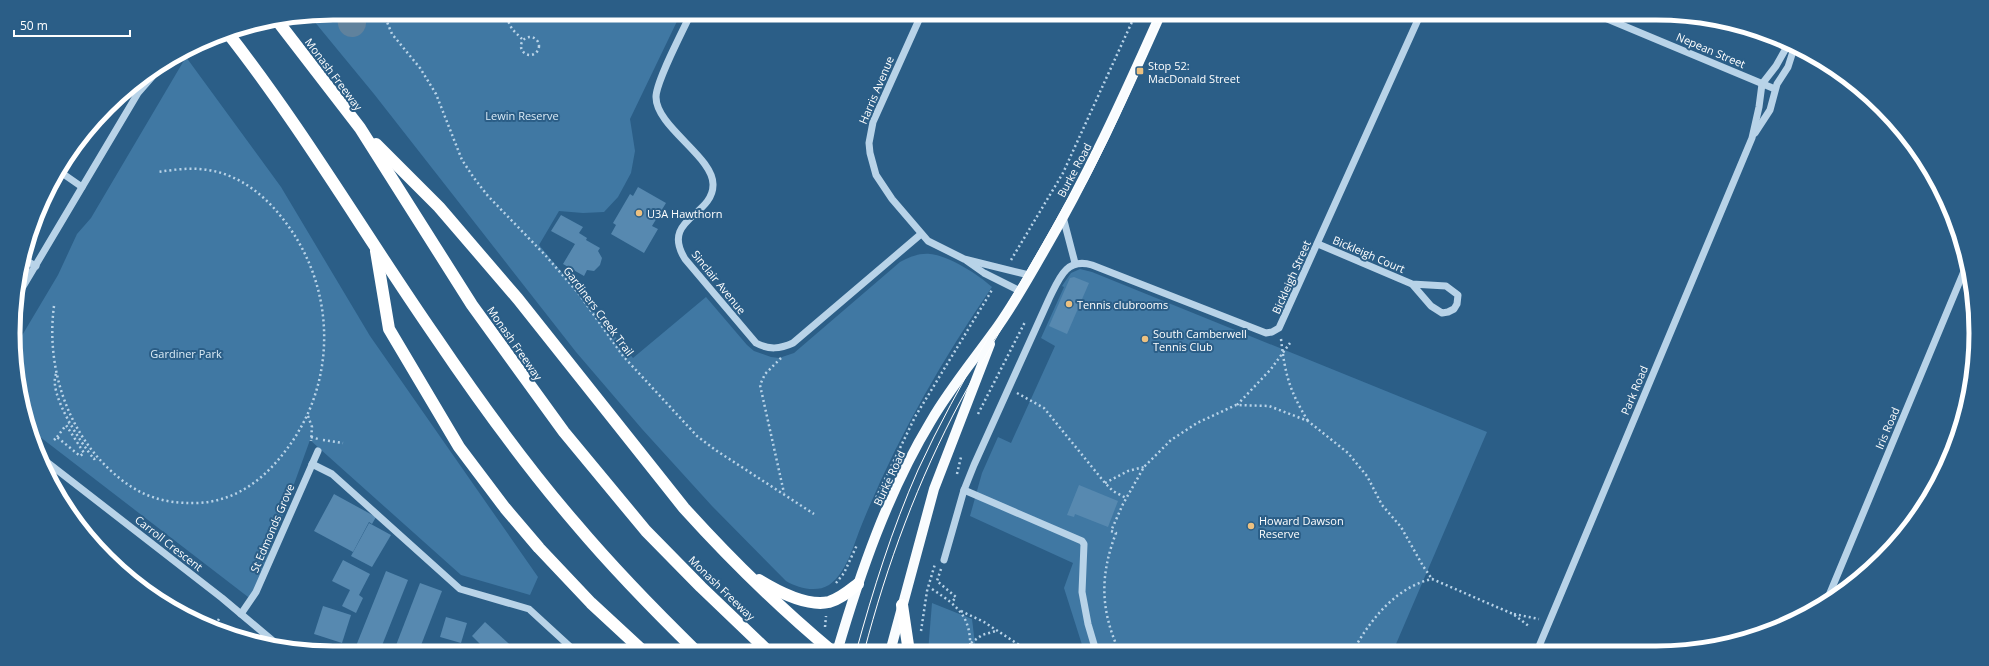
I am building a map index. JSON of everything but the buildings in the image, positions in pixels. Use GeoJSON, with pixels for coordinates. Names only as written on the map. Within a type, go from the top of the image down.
{"type":"FeatureCollection","features":[{"type":"Feature","properties":{"kind":"highway","name":"Monash Freeway"},"geometry":{"type":"LineString","coordinates":[[280,25],[360,128],[472,305],[564,432],[646,530],[701,587],[763,646]]}},
{"type":"Feature","properties":{"kind":"highway"},"geometry":{"type":"LineString","coordinates":[[231,37],[292,122],[435,336],[523,459],[613,567],[691,646]]}},
{"type":"Feature","properties":{"kind":"highway"},"geometry":{"type":"LineString","coordinates":[[360,128],[439,207],[518,299],[684,508],[744,572],[792,618],[826,646]]}},
{"type":"Feature","properties":{"kind":"highway"},"geometry":{"type":"LineString","coordinates":[[375,246],[389,329],[459,446],[505,508],[539,548],[591,603],[638,646]]}},
{"type":"Feature","properties":{"kind":"highway"},"geometry":{"type":"LineString","coordinates":[[744,572],[780,593],[791,597],[816,602],[827,602],[836,599],[858,584]]}},
{"type":"Feature","properties":{"kind":"highway"},"geometry":{"type":"LineString","coordinates":[[902,606],[908,646]]}},
{"type":"Feature","properties":{"kind":"main road","name":"Burke Road"},"geometry":{"type":"LineString","coordinates":[[839,646],[858,584],[887,509],[930,421],[995,331],[1063,217],[1113,121],[1158,20]]}},
{"type":"Feature","properties":{"kind":"main road","name":"Burke Road"},"geometry":{"type":"LineString","coordinates":[[892,646],[934,489],[995,331]]}},
{"type":"Feature","properties":{"kind":"street","name":"Sinclair Avenue"},"geometry":{"type":"LineString","coordinates":[[688,20],[659,84],[656,98],[661,112],[706,167],[713,181],[713,188],[708,200],[683,224],[679,237],[679,244],[685,259],[756,343],[770,348],[778,348],[793,343],[921,234]]}},
{"type":"Feature","properties":{"kind":"street","name":"Harris Avenue"},"geometry":{"type":"LineString","coordinates":[[919,20],[873,122],[870,143],[872,163],[882,187],[921,234],[934,245],[964,258],[1029,275]]}},
{"type":"Feature","properties":{"kind":"street","name":"Bickleigh Street"},"geometry":{"type":"LineString","coordinates":[[1075,263],[1092,265],[1258,330],[1272,332],[1279,328],[1287,314],[1418,20]]}},
{"type":"Feature","properties":{"kind":"street","name":"Nepean Street"},"geometry":{"type":"LineString","coordinates":[[1610,20],[1775,89]]}},
{"type":"Feature","properties":{"kind":"street"},"geometry":{"type":"LineString","coordinates":[[1762,84],[1776,66],[1786,48]]}},
{"type":"Feature","properties":{"kind":"street","name":"Park Road"},"geometry":{"type":"LineString","coordinates":[[1752,138],[1770,110],[1775,89],[1788,67],[1793,52]]}},
{"type":"Feature","properties":{"kind":"street"},"geometry":{"type":"LineString","coordinates":[[24,285],[138,93],[150,79]]}},
{"type":"Feature","properties":{"kind":"street","name":"Park Road"},"geometry":{"type":"LineString","coordinates":[[1539,646],[1752,138],[1760,107],[1762,84]]}},
{"type":"Feature","properties":{"kind":"street"},"geometry":{"type":"LineString","coordinates":[[63,174],[82,187]]}},
{"type":"Feature","properties":{"kind":"street"},"geometry":{"type":"LineString","coordinates":[[944,560],[964,490],[1049,299],[1064,273],[1075,263],[1063,217]]}},
{"type":"Feature","properties":{"kind":"street","name":"Bickleigh Court"},"geometry":{"type":"LineString","coordinates":[[1318,244],[1412,284],[1446,286],[1458,295],[1457,304],[1454,309],[1448,312],[1442,312],[1432,306],[1412,284]]}},
{"type":"Feature","properties":{"kind":"street","name":"Harris Avenue"},"geometry":{"type":"LineString","coordinates":[[964,258],[998,281],[1020,291]]}},
{"type":"Feature","properties":{"kind":"street"},"geometry":{"type":"LineString","coordinates":[[29,262],[36,266]]}},
{"type":"Feature","properties":{"kind":"street","name":"Iris Road"},"geometry":{"type":"LineString","coordinates":[[1830,593],[1963,273]]}},
{"type":"Feature","properties":{"kind":"street","name":"St Edmonds Grove"},"geometry":{"type":"LineString","coordinates":[[241,614],[251,600],[318,451]]}},
{"type":"Feature","properties":{"kind":"street","name":"Carroll Crescent"},"geometry":{"type":"LineString","coordinates":[[49,463],[241,614],[272,640]]}},
{"type":"Feature","properties":{"kind":"street"},"geometry":{"type":"LineString","coordinates":[[312,464],[332,474],[460,589],[529,609],[570,646]]}},
{"type":"Feature","properties":{"kind":"street"},"geometry":{"type":"LineString","coordinates":[[964,490],[1082,541],[1084,544],[1082,592],[1088,624],[1094,646]]}},
{"type":"Feature","properties":{"kind":"path","name":"Gardiners Creek Trail"},"geometry":{"type":"LineString","coordinates":[[387,20],[392,34],[424,74],[436,94],[462,160],[488,196],[546,256],[579,294],[622,356],[697,436],[717,451],[814,514]]}},
{"type":"Feature","properties":{"kind":"path"},"geometry":{"type":"LineString","coordinates":[[508,20],[512,29],[523,40]]}},
{"type":"Feature","properties":{"kind":"path"},"geometry":{"type":"LineString","coordinates":[[1005,269],[1063,173],[1133,20]]}},
{"type":"Feature","properties":{"kind":"path"},"geometry":{"type":"LineString","coordinates":[[526,38],[535,38],[540,45],[537,53],[528,56],[524,53],[521,45],[523,40],[526,38]]}},
{"type":"Feature","properties":{"kind":"path"},"geometry":{"type":"LineString","coordinates":[[54,306],[52,336],[57,373],[68,409],[77,427],[98,457],[128,485],[149,496],[165,501],[179,503],[213,502],[230,497],[247,489],[262,477],[295,440],[308,416],[321,378],[325,347],[323,308],[315,276],[299,241],[273,207],[244,183],[224,174],[206,169],[184,169],[157,172]]}},
{"type":"Feature","properties":{"kind":"path"},"geometry":{"type":"LineString","coordinates":[[873,505],[915,417],[998,281]]}},
{"type":"Feature","properties":{"kind":"path"},"geometry":{"type":"LineString","coordinates":[[1281,340],[1282,356],[1289,384],[1308,421]]}},
{"type":"Feature","properties":{"kind":"path"},"geometry":{"type":"LineString","coordinates":[[1117,646],[1108,621],[1104,596],[1104,573],[1116,533],[1111,531],[1126,498],[1144,467],[1171,440],[1197,422],[1236,406],[1247,397],[1282,356],[1290,342]]}},
{"type":"Feature","properties":{"kind":"path"},"geometry":{"type":"LineString","coordinates":[[782,357],[765,374],[760,385],[784,494]]}},
{"type":"Feature","properties":{"kind":"path"},"geometry":{"type":"LineString","coordinates":[[57,373],[54,380],[69,423],[94,460],[98,457]]}},
{"type":"Feature","properties":{"kind":"path"},"geometry":{"type":"LineString","coordinates":[[1027,397],[1047,411],[1105,483],[1113,491],[1126,498]]}},
{"type":"Feature","properties":{"kind":"path"},"geometry":{"type":"LineString","coordinates":[[1236,406],[1269,406],[1308,421],[1348,453],[1367,476],[1382,505],[1401,528],[1432,579],[1513,614],[1540,619]]}},
{"type":"Feature","properties":{"kind":"path"},"geometry":{"type":"LineString","coordinates":[[308,416],[312,427],[311,441]]}},
{"type":"Feature","properties":{"kind":"path"},"geometry":{"type":"LineString","coordinates":[[54,440],[69,423]]}},
{"type":"Feature","properties":{"kind":"path"},"geometry":{"type":"LineString","coordinates":[[57,437],[80,456],[84,453],[66,425]]}},
{"type":"Feature","properties":{"kind":"path"},"geometry":{"type":"LineString","coordinates":[[311,437],[343,443]]}},
{"type":"Feature","properties":{"kind":"path"},"geometry":{"type":"LineString","coordinates":[[1105,483],[1128,471],[1144,467]]}},
{"type":"Feature","properties":{"kind":"path"},"geometry":{"type":"LineString","coordinates":[[827,602],[826,589],[835,584],[844,573],[860,539]]}},
{"type":"Feature","properties":{"kind":"path"},"geometry":{"type":"LineString","coordinates":[[944,560],[937,581],[956,597],[952,602]]}},
{"type":"Feature","properties":{"kind":"path"},"geometry":{"type":"LineString","coordinates":[[1356,646],[1374,617],[1385,607],[1422,581],[1432,579]]}},
{"type":"Feature","properties":{"kind":"path"},"geometry":{"type":"LineString","coordinates":[[932,590],[952,602],[961,611],[1021,646]]}},
{"type":"Feature","properties":{"kind":"path"},"geometry":{"type":"LineString","coordinates":[[961,611],[968,628],[970,644],[982,635],[997,631]]}},
{"type":"Feature","properties":{"kind":"path"},"geometry":{"type":"LineString","coordinates":[[1513,614],[1530,627]]}},
{"type":"Feature","properties":{"kind":"path"},"geometry":{"type":"LineString","coordinates":[[217,623],[219,620]]}},
{"type":"Feature","properties":{"kind":"green space","name":"Lewin Reserve"},"geometry":{"type":"Polygon","coordinates":[[[678,20],[630,119],[635,151],[631,173],[618,197],[604,212],[583,213],[559,211],[539,245],[633,358],[706,297],[747,345],[754,351],[779,358],[794,353],[900,262],[918,255],[930,254],[945,258],[971,272],[992,287],[937,372],[889,462],[849,557],[841,573],[835,580],[829,585],[818,589],[807,589],[786,581],[712,506],[642,429],[576,352],[374,94],[314,21],[678,20]]]}},
{"type":"Feature","properties":{"kind":"green space","name":"Gardiner Park"},"geometry":{"type":"Polygon","coordinates":[[[186,57],[281,187],[370,336],[538,577],[530,595],[461,575],[310,440],[252,600],[37,435],[26,394],[20,338],[58,275],[77,234],[91,218],[186,57]]]}},
{"type":"Feature","properties":{"kind":"green space"},"geometry":{"type":"Polygon","coordinates":[[[1080,269],[1092,272],[1487,432],[1395,646],[1082,646],[1064,588],[1073,563],[970,516],[982,473],[998,437],[1011,443],[1055,346],[1041,338],[1064,287],[1062,286],[1071,273],[1080,269]]]}},
{"type":"Feature","properties":{"kind":"green space"},"geometry":{"type":"Polygon","coordinates":[[[932,603],[972,619],[975,646],[928,646],[932,603]]]}},
{"type":"Feature","properties":{"kind":"tram line"},"geometry":{"type":"LineString","coordinates":[[858,646],[884,560],[918,470],[968,373],[1086,166],[1123,90],[1154,20]]}},
{"type":"Feature","properties":{"kind":"tram line"},"geometry":{"type":"LineString","coordinates":[[866,646],[893,555],[917,492],[945,430],[976,372],[1087,181],[1118,118],[1162,20]]}},
{"type":"Feature","properties":{"kind":"place","name":"Stop 52: MacDonald Street"},"geometry":{"type":"Point","coordinates":[1140,71]}},
{"type":"Feature","properties":{"kind":"place","name":"U3A Hawthorn"},"geometry":{"type":"Point","coordinates":[639,213]}},
{"type":"Feature","properties":{"kind":"place","name":"Tennis clubrooms"},"geometry":{"type":"Point","coordinates":[1069,304]}},
{"type":"Feature","properties":{"kind":"place","name":"South Camberwell Tennis Club"},"geometry":{"type":"Point","coordinates":[1145,339]}},
{"type":"Feature","properties":{"kind":"place","name":"Howard Dawson Reserve"},"geometry":{"type":"Point","coordinates":[1251,526]}}]}
